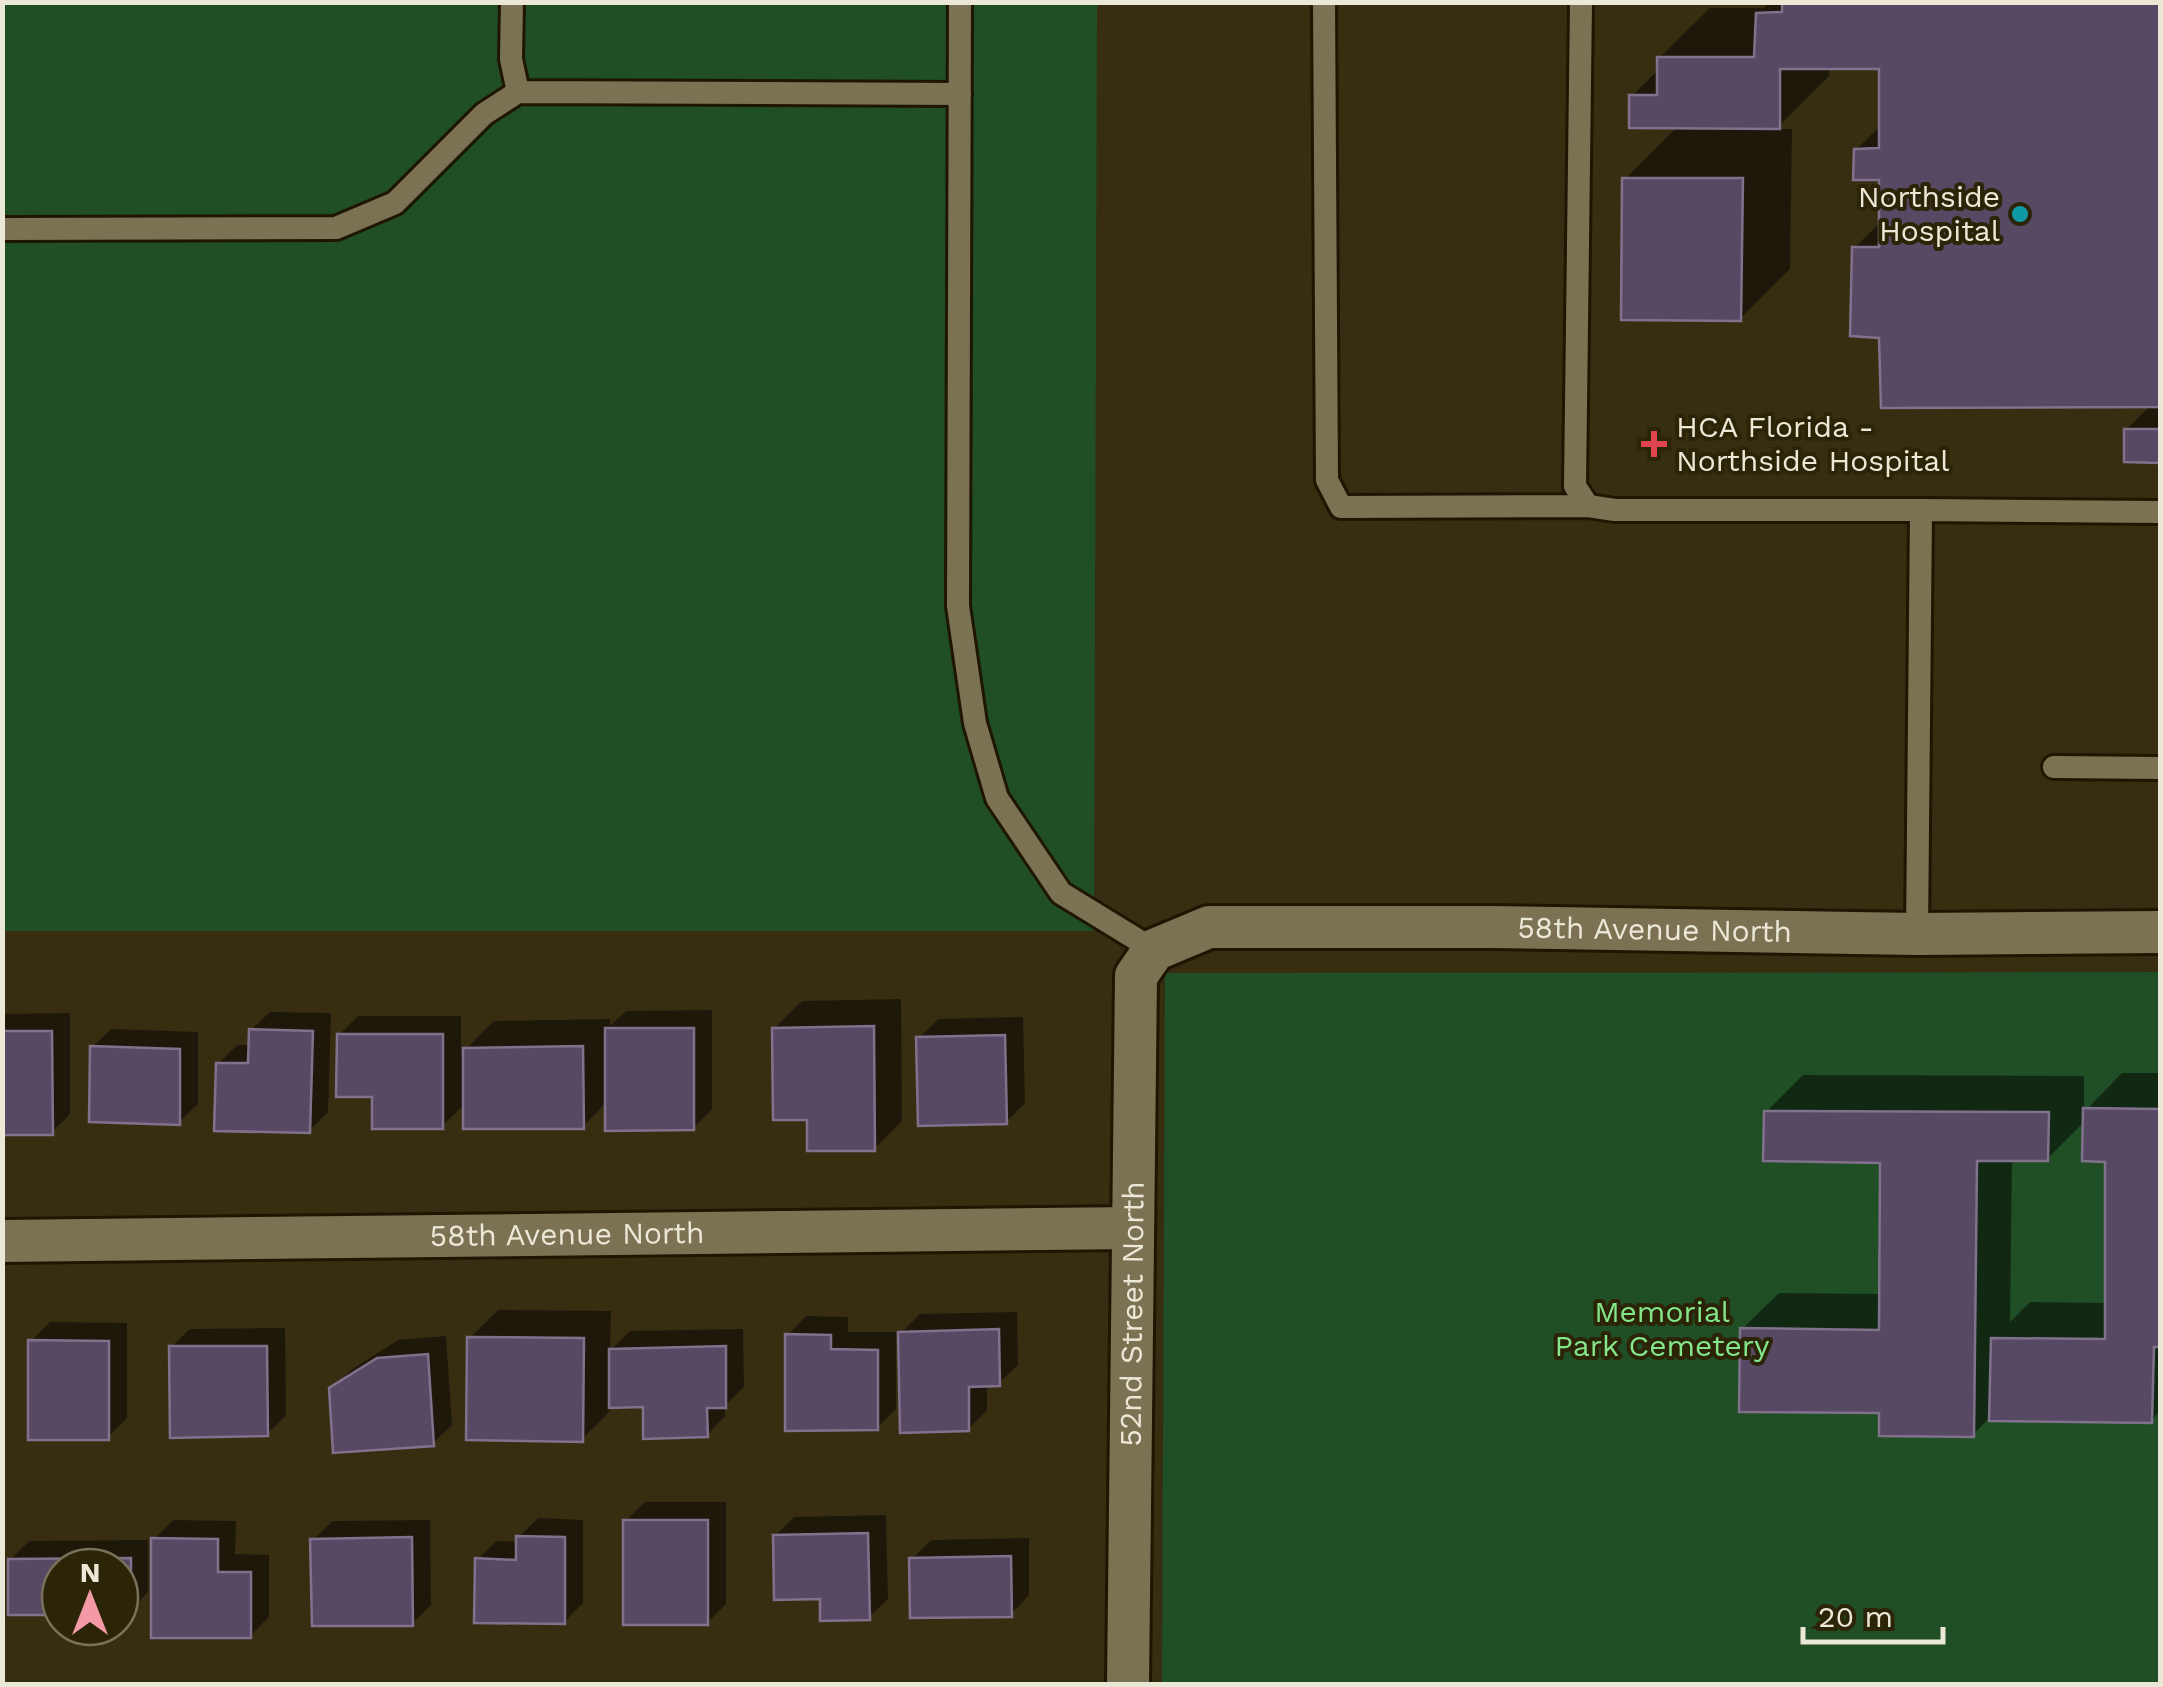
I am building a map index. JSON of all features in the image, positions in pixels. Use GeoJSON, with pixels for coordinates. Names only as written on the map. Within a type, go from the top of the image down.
{"type":"FeatureCollection","features":[{"type":"Feature","properties":{"kind":"street","name":"58th Avenue North"},"geometry":{"type":"LineString","coordinates":[[1154,950],[1209,928],[1491,927],[1917,934],[2160,932]]}},
{"type":"Feature","properties":{"kind":"street","name":"52nd Street North"},"geometry":{"type":"LineString","coordinates":[[1128,1684],[1136,976],[1154,950]]}},
{"type":"Feature","properties":{"kind":"street","name":"58th Avenue North"},"geometry":{"type":"LineString","coordinates":[[2,1242],[1132,1228]]}},
{"type":"Feature","properties":{"kind":"lane"},"geometry":{"type":"LineString","coordinates":[[512,2],[512,58],[518,92]]}},
{"type":"Feature","properties":{"kind":"lane"},"geometry":{"type":"LineString","coordinates":[[960,2],[958,606],[975,723],[997,798],[1061,893],[1154,950]]}},
{"type":"Feature","properties":{"kind":"lane"},"geometry":{"type":"LineString","coordinates":[[1324,2],[1327,480],[1341,507],[2160,512]]}},
{"type":"Feature","properties":{"kind":"lane"},"geometry":{"type":"LineString","coordinates":[[1580,2],[1575,486],[1588,506]]}},
{"type":"Feature","properties":{"kind":"lane"},"geometry":{"type":"LineString","coordinates":[[2,229],[336,228],[395,203],[484,114],[518,92],[960,94]]}},
{"type":"Feature","properties":{"kind":"lane"},"geometry":{"type":"LineString","coordinates":[[1917,934],[1922,510]]}},
{"type":"Feature","properties":{"kind":"lane"},"geometry":{"type":"LineString","coordinates":[[2054,767],[2160,768]]}},
{"type":"Feature","properties":{"kind":"green space"},"geometry":{"type":"Polygon","coordinates":[[[2,3],[1097,3],[1094,931],[3,931],[2,3]]]}},
{"type":"Feature","properties":{"kind":"green space","name":"Memorial Park Cemetery"},"geometry":{"type":"Polygon","coordinates":[[[2160,972],[2160,1684],[1162,1684],[1165,973],[2160,972]]]}},
{"type":"Feature","properties":{"kind":"building","name":"Northside Hospital"},"geometry":{"type":"Polygon","coordinates":[[[1782,2],[2160,2],[2160,407],[1881,408],[1879,338],[1850,336],[1852,247],[1879,247],[1879,180],[1853,180],[1854,149],[1879,148],[1879,69],[1780,69],[1780,129],[1629,128],[1629,95],[1657,95],[1657,57],[1754,57],[1756,13],[1782,12],[1782,2]]]}},
{"type":"Feature","properties":{"kind":"building"},"geometry":{"type":"Polygon","coordinates":[[[1622,178],[1743,178],[1741,321],[1621,320],[1622,178]]]}},
{"type":"Feature","properties":{"kind":"building"},"geometry":{"type":"Polygon","coordinates":[[[2124,429],[2160,429],[2160,463],[2124,462],[2124,429]]]}},
{"type":"Feature","properties":{"kind":"building"},"geometry":{"type":"Polygon","coordinates":[[[874,1026],[875,1151],[807,1151],[807,1120],[773,1120],[772,1028],[874,1026]]]}},
{"type":"Feature","properties":{"kind":"building"},"geometry":{"type":"Polygon","coordinates":[[[605,1028],[694,1028],[694,1130],[605,1131],[605,1028]]]}},
{"type":"Feature","properties":{"kind":"building"},"geometry":{"type":"Polygon","coordinates":[[[249,1029],[313,1031],[310,1133],[214,1131],[216,1063],[248,1063],[249,1029]]]}},
{"type":"Feature","properties":{"kind":"building"},"geometry":{"type":"Polygon","coordinates":[[[2,1031],[52,1031],[53,1135],[2,1135],[2,1031]]]}},
{"type":"Feature","properties":{"kind":"building"},"geometry":{"type":"Polygon","coordinates":[[[337,1034],[443,1034],[443,1129],[372,1129],[372,1097],[336,1097],[337,1034]]]}},
{"type":"Feature","properties":{"kind":"building"},"geometry":{"type":"Polygon","coordinates":[[[1005,1035],[1007,1124],[918,1126],[916,1037],[1005,1035]]]}},
{"type":"Feature","properties":{"kind":"building"},"geometry":{"type":"Polygon","coordinates":[[[90,1046],[180,1049],[180,1125],[89,1122],[90,1046]]]}},
{"type":"Feature","properties":{"kind":"building"},"geometry":{"type":"Polygon","coordinates":[[[583,1046],[584,1129],[463,1129],[463,1048],[583,1046]]]}},
{"type":"Feature","properties":{"kind":"building"},"geometry":{"type":"Polygon","coordinates":[[[2083,1108],[2160,1109],[2160,1347],[2154,1347],[2152,1423],[1989,1421],[1991,1338],[2105,1339],[2105,1162],[2082,1161],[2083,1108]]]}},
{"type":"Feature","properties":{"kind":"building"},"geometry":{"type":"Polygon","coordinates":[[[1764,1111],[2049,1112],[2048,1161],[1977,1161],[1974,1437],[1879,1436],[1879,1413],[1739,1412],[1740,1328],[1879,1330],[1880,1163],[1763,1161],[1764,1111]]]}},
{"type":"Feature","properties":{"kind":"building"},"geometry":{"type":"Polygon","coordinates":[[[999,1329],[1000,1386],[969,1387],[969,1431],[900,1433],[898,1332],[999,1329]]]}},
{"type":"Feature","properties":{"kind":"building"},"geometry":{"type":"Polygon","coordinates":[[[785,1334],[831,1335],[831,1349],[878,1350],[878,1430],[785,1431],[785,1334]]]}},
{"type":"Feature","properties":{"kind":"building"},"geometry":{"type":"Polygon","coordinates":[[[467,1337],[584,1338],[583,1442],[466,1440],[467,1337]]]}},
{"type":"Feature","properties":{"kind":"building"},"geometry":{"type":"Polygon","coordinates":[[[28,1340],[109,1341],[109,1440],[28,1440],[28,1340]]]}},
{"type":"Feature","properties":{"kind":"building"},"geometry":{"type":"Polygon","coordinates":[[[169,1346],[267,1346],[268,1436],[170,1438],[169,1346]]]}},
{"type":"Feature","properties":{"kind":"building"},"geometry":{"type":"Polygon","coordinates":[[[726,1346],[726,1408],[707,1408],[708,1437],[643,1439],[643,1407],[609,1408],[609,1349],[726,1346]]]}},
{"type":"Feature","properties":{"kind":"building"},"geometry":{"type":"Polygon","coordinates":[[[428,1354],[434,1446],[333,1453],[329,1388],[377,1358],[428,1354]]]}},
{"type":"Feature","properties":{"kind":"building"},"geometry":{"type":"Polygon","coordinates":[[[623,1520],[708,1520],[708,1625],[623,1625],[623,1520]]]}},
{"type":"Feature","properties":{"kind":"building"},"geometry":{"type":"Polygon","coordinates":[[[868,1533],[870,1620],[820,1621],[820,1599],[774,1600],[773,1535],[868,1533]]]}},
{"type":"Feature","properties":{"kind":"building"},"geometry":{"type":"Polygon","coordinates":[[[516,1536],[565,1537],[565,1624],[474,1623],[475,1558],[516,1560],[516,1536]]]}},
{"type":"Feature","properties":{"kind":"building"},"geometry":{"type":"Polygon","coordinates":[[[412,1537],[413,1626],[312,1626],[310,1539],[412,1537]]]}},
{"type":"Feature","properties":{"kind":"building"},"geometry":{"type":"Polygon","coordinates":[[[151,1538],[218,1539],[218,1572],[251,1572],[251,1638],[151,1638],[151,1538]]]}},
{"type":"Feature","properties":{"kind":"building"},"geometry":{"type":"Polygon","coordinates":[[[1011,1556],[1012,1617],[910,1618],[909,1558],[1011,1556]]]}},
{"type":"Feature","properties":{"kind":"building"},"geometry":{"type":"Polygon","coordinates":[[[8,1559],[40,1559],[40,1615],[8,1615],[8,1559]]]}},
{"type":"Feature","properties":{"kind":"place","name":"Northside Hospital"},"geometry":{"type":"Point","coordinates":[2020,214]}},
{"type":"Feature","properties":{"kind":"place","name":"HCA Florida - Northside Hospital"},"geometry":{"type":"Point","coordinates":[1654,444]}}]}
